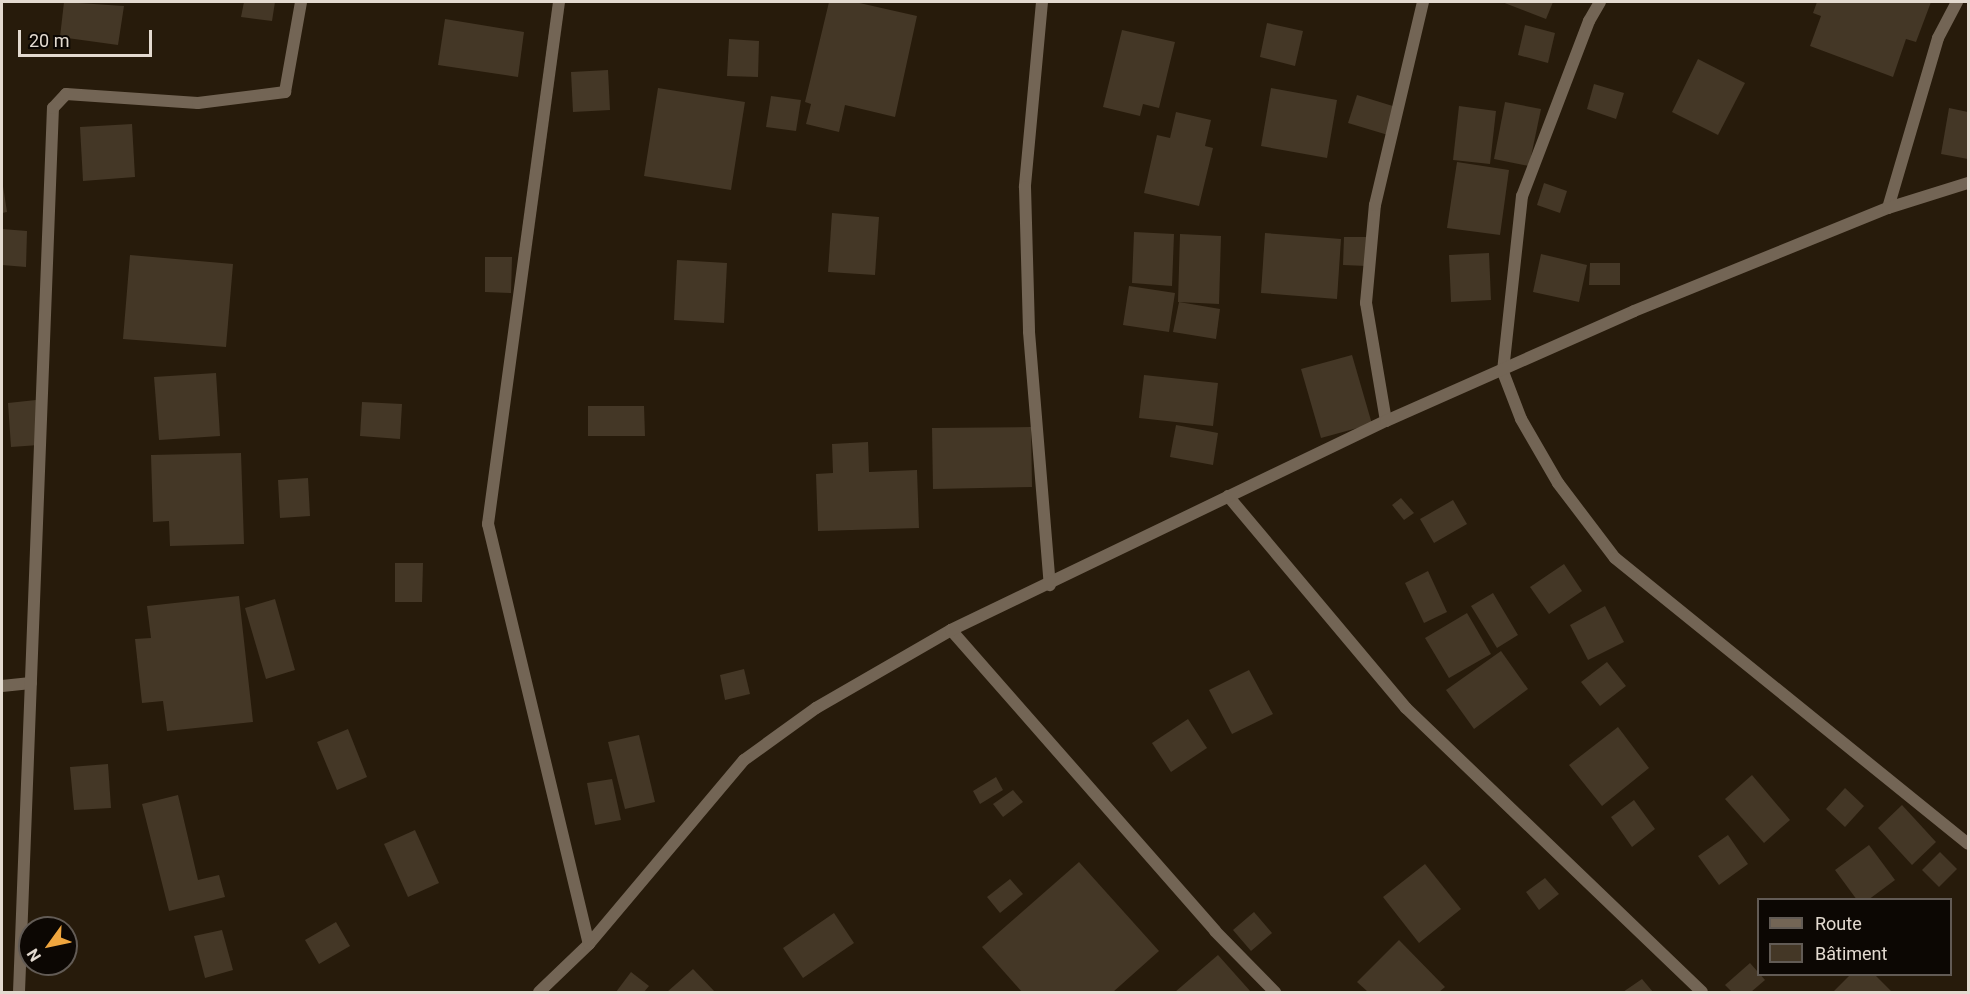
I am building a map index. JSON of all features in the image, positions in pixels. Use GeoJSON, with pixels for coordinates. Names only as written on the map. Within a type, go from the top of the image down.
{"type":"FeatureCollection","features":[{"type":"Feature","properties":{"kind":"street"},"geometry":{"type":"LineString","coordinates":[[20,993],[53,108],[66,94],[198,103],[285,92],[301,2]]}},
{"type":"Feature","properties":{"kind":"street"},"geometry":{"type":"LineString","coordinates":[[559,2],[488,524],[589,944]]}},
{"type":"Feature","properties":{"kind":"street"},"geometry":{"type":"LineString","coordinates":[[1042,2],[1025,187],[1029,332],[1050,585]]}},
{"type":"Feature","properties":{"kind":"street"},"geometry":{"type":"LineString","coordinates":[[1386,421],[1367,292],[1375,205],[1423,2]]}},
{"type":"Feature","properties":{"kind":"street"},"geometry":{"type":"LineString","coordinates":[[1600,2],[1588,21],[1522,196],[1503,372],[1521,419],[1558,483],[1615,558],[1968,844]]}},
{"type":"Feature","properties":{"kind":"street"},"geometry":{"type":"LineString","coordinates":[[1888,208],[1938,38],[1957,2]]}},
{"type":"Feature","properties":{"kind":"street"},"geometry":{"type":"LineString","coordinates":[[539,993],[589,944],[744,760],[816,708],[951,630],[1050,585],[1228,496],[1386,421],[1503,372],[1749,261],[1888,208],[1968,183]]}},
{"type":"Feature","properties":{"kind":"street"},"geometry":{"type":"LineString","coordinates":[[1228,496],[1406,708],[1702,993]]}},
{"type":"Feature","properties":{"kind":"street"},"geometry":{"type":"LineString","coordinates":[[951,630],[1215,931],[1275,993]]}},
{"type":"Feature","properties":{"kind":"street"},"geometry":{"type":"LineString","coordinates":[[2,686],[31,683]]}},
{"type":"Feature","properties":{"kind":"building"},"geometry":{"type":"Polygon","coordinates":[[[64,2],[124,6],[118,45],[60,37],[64,2]]]}},
{"type":"Feature","properties":{"kind":"building"},"geometry":{"type":"Polygon","coordinates":[[[244,2],[275,2],[272,21],[241,17],[244,2]]]}},
{"type":"Feature","properties":{"kind":"building"},"geometry":{"type":"Polygon","coordinates":[[[829,2],[855,2],[917,16],[895,117],[845,105],[839,132],[806,124],[811,104],[805,102],[829,2]]]}},
{"type":"Feature","properties":{"kind":"building"},"geometry":{"type":"Polygon","coordinates":[[[1502,2],[1553,2],[1546,19],[1502,2]]]}},
{"type":"Feature","properties":{"kind":"building"},"geometry":{"type":"Polygon","coordinates":[[[1817,2],[1931,2],[1916,42],[1906,39],[1893,77],[1810,46],[1821,16],[1813,13],[1817,2]]]}},
{"type":"Feature","properties":{"kind":"building"},"geometry":{"type":"Polygon","coordinates":[[[445,19],[524,32],[518,77],[438,65],[445,19]]]}},
{"type":"Feature","properties":{"kind":"building"},"geometry":{"type":"Polygon","coordinates":[[[1267,23],[1303,31],[1295,66],[1260,57],[1267,23]]]}},
{"type":"Feature","properties":{"kind":"building"},"geometry":{"type":"Polygon","coordinates":[[[1525,25],[1555,33],[1548,63],[1518,55],[1525,25]]]}},
{"type":"Feature","properties":{"kind":"building"},"geometry":{"type":"Polygon","coordinates":[[[1122,30],[1175,42],[1159,108],[1143,104],[1140,116],[1103,107],[1122,30]]]}},
{"type":"Feature","properties":{"kind":"building"},"geometry":{"type":"Polygon","coordinates":[[[729,39],[759,41],[758,77],[727,76],[729,39]]]}},
{"type":"Feature","properties":{"kind":"building"},"geometry":{"type":"Polygon","coordinates":[[[1698,59],[1745,83],[1718,135],[1672,112],[1698,59]]]}},
{"type":"Feature","properties":{"kind":"building"},"geometry":{"type":"Polygon","coordinates":[[[608,70],[610,110],[573,112],[571,72],[608,70]]]}},
{"type":"Feature","properties":{"kind":"building"},"geometry":{"type":"Polygon","coordinates":[[[1594,84],[1624,93],[1616,119],[1587,109],[1594,84]]]}},
{"type":"Feature","properties":{"kind":"building"},"geometry":{"type":"Polygon","coordinates":[[[658,88],[745,102],[731,190],[644,176],[658,88]]]}},
{"type":"Feature","properties":{"kind":"building"},"geometry":{"type":"Polygon","coordinates":[[[1271,88],[1337,100],[1327,158],[1261,146],[1271,88]]]}},
{"type":"Feature","properties":{"kind":"building"},"geometry":{"type":"Polygon","coordinates":[[[1357,95],[1396,107],[1388,135],[1348,123],[1357,95]]]}},
{"type":"Feature","properties":{"kind":"building"},"geometry":{"type":"Polygon","coordinates":[[[771,96],[801,100],[796,131],[766,127],[771,96]]]}},
{"type":"Feature","properties":{"kind":"building"},"geometry":{"type":"Polygon","coordinates":[[[1505,102],[1541,109],[1529,166],[1494,159],[1505,102]]]}},
{"type":"Feature","properties":{"kind":"building"},"geometry":{"type":"Polygon","coordinates":[[[1459,106],[1496,111],[1490,164],[1453,160],[1459,106]]]}},
{"type":"Feature","properties":{"kind":"building"},"geometry":{"type":"Polygon","coordinates":[[[1949,108],[1968,112],[1968,159],[1941,154],[1949,108]]]}},
{"type":"Feature","properties":{"kind":"building"},"geometry":{"type":"Polygon","coordinates":[[[1176,112],[1211,120],[1205,146],[1213,148],[1199,206],[1144,193],[1157,135],[1170,138],[1176,112]]]}},
{"type":"Feature","properties":{"kind":"building"},"geometry":{"type":"Polygon","coordinates":[[[132,124],[135,177],[83,181],[80,127],[132,124]]]}},
{"type":"Feature","properties":{"kind":"building"},"geometry":{"type":"Polygon","coordinates":[[[1457,162],[1509,170],[1500,235],[1447,228],[1457,162]]]}},
{"type":"Feature","properties":{"kind":"building"},"geometry":{"type":"Polygon","coordinates":[[[2,180],[7,212],[2,213],[2,180]]]}},
{"type":"Feature","properties":{"kind":"building"},"geometry":{"type":"Polygon","coordinates":[[[1544,183],[1567,191],[1560,213],[1537,205],[1544,183]]]}},
{"type":"Feature","properties":{"kind":"building"},"geometry":{"type":"Polygon","coordinates":[[[832,213],[879,217],[875,275],[828,272],[832,213]]]}},
{"type":"Feature","properties":{"kind":"building"},"geometry":{"type":"Polygon","coordinates":[[[2,229],[27,231],[26,267],[2,265],[2,229]]]}},
{"type":"Feature","properties":{"kind":"building"},"geometry":{"type":"Polygon","coordinates":[[[1134,232],[1174,234],[1172,286],[1132,283],[1134,232]]]}},
{"type":"Feature","properties":{"kind":"building"},"geometry":{"type":"Polygon","coordinates":[[[1265,233],[1341,239],[1337,299],[1261,293],[1265,233]]]}},
{"type":"Feature","properties":{"kind":"building"},"geometry":{"type":"Polygon","coordinates":[[[1180,234],[1221,236],[1219,304],[1178,302],[1180,234]]]}},
{"type":"Feature","properties":{"kind":"building"},"geometry":{"type":"Polygon","coordinates":[[[1344,237],[1367,237],[1367,266],[1343,265],[1344,237]]]}},
{"type":"Feature","properties":{"kind":"building"},"geometry":{"type":"Polygon","coordinates":[[[1489,253],[1491,300],[1451,302],[1449,255],[1489,253]]]}},
{"type":"Feature","properties":{"kind":"building"},"geometry":{"type":"Polygon","coordinates":[[[1541,254],[1587,265],[1579,302],[1533,292],[1541,254]]]}},
{"type":"Feature","properties":{"kind":"building"},"geometry":{"type":"Polygon","coordinates":[[[130,255],[233,264],[226,347],[123,339],[130,255]]]}},
{"type":"Feature","properties":{"kind":"building"},"geometry":{"type":"Polygon","coordinates":[[[485,257],[512,257],[511,293],[485,292],[485,257]]]}},
{"type":"Feature","properties":{"kind":"building"},"geometry":{"type":"Polygon","coordinates":[[[677,260],[727,263],[724,323],[674,320],[677,260]]]}},
{"type":"Feature","properties":{"kind":"building"},"geometry":{"type":"Polygon","coordinates":[[[1590,263],[1620,263],[1620,285],[1589,285],[1590,263]]]}},
{"type":"Feature","properties":{"kind":"building"},"geometry":{"type":"Polygon","coordinates":[[[1129,286],[1175,293],[1169,332],[1123,325],[1129,286]]]}},
{"type":"Feature","properties":{"kind":"building"},"geometry":{"type":"Polygon","coordinates":[[[1179,302],[1220,309],[1216,339],[1173,332],[1179,302]]]}},
{"type":"Feature","properties":{"kind":"building"},"geometry":{"type":"Polygon","coordinates":[[[1352,355],[1372,424],[1321,438],[1301,369],[1352,355]]]}},
{"type":"Feature","properties":{"kind":"building"},"geometry":{"type":"Polygon","coordinates":[[[216,373],[220,436],[159,440],[154,377],[216,373]]]}},
{"type":"Feature","properties":{"kind":"building"},"geometry":{"type":"Polygon","coordinates":[[[1144,375],[1218,383],[1213,426],[1139,418],[1144,375]]]}},
{"type":"Feature","properties":{"kind":"building"},"geometry":{"type":"Polygon","coordinates":[[[36,400],[39,445],[11,447],[8,403],[36,400]]]}},
{"type":"Feature","properties":{"kind":"building"},"geometry":{"type":"Polygon","coordinates":[[[362,402],[402,404],[400,439],[360,436],[362,402]]]}},
{"type":"Feature","properties":{"kind":"building"},"geometry":{"type":"Polygon","coordinates":[[[588,406],[644,406],[645,436],[588,436],[588,406]]]}},
{"type":"Feature","properties":{"kind":"building"},"geometry":{"type":"Polygon","coordinates":[[[1176,425],[1218,433],[1213,465],[1170,457],[1176,425]]]}},
{"type":"Feature","properties":{"kind":"building"},"geometry":{"type":"Polygon","coordinates":[[[1031,427],[1032,487],[933,489],[932,428],[1031,427]]]}},
{"type":"Feature","properties":{"kind":"building"},"geometry":{"type":"Polygon","coordinates":[[[868,442],[869,472],[917,470],[919,528],[818,531],[816,474],[833,473],[832,444],[868,442]]]}},
{"type":"Feature","properties":{"kind":"building"},"geometry":{"type":"Polygon","coordinates":[[[241,453],[244,544],[170,546],[169,521],[153,522],[151,455],[241,453]]]}},
{"type":"Feature","properties":{"kind":"building"},"geometry":{"type":"Polygon","coordinates":[[[308,478],[310,516],[280,518],[278,480],[308,478]]]}},
{"type":"Feature","properties":{"kind":"building"},"geometry":{"type":"Polygon","coordinates":[[[1401,498],[1414,513],[1404,520],[1392,505],[1401,498]]]}},
{"type":"Feature","properties":{"kind":"building"},"geometry":{"type":"Polygon","coordinates":[[[1453,500],[1467,524],[1434,543],[1420,519],[1453,500]]]}},
{"type":"Feature","properties":{"kind":"building"},"geometry":{"type":"Polygon","coordinates":[[[395,563],[423,563],[422,602],[395,602],[395,563]]]}},
{"type":"Feature","properties":{"kind":"building"},"geometry":{"type":"Polygon","coordinates":[[[1564,564],[1582,591],[1549,614],[1530,587],[1564,564]]]}},
{"type":"Feature","properties":{"kind":"building"},"geometry":{"type":"Polygon","coordinates":[[[1428,571],[1447,612],[1424,623],[1405,583],[1428,571]]]}},
{"type":"Feature","properties":{"kind":"building"},"geometry":{"type":"Polygon","coordinates":[[[1493,593],[1518,635],[1497,648],[1471,606],[1493,593]]]}},
{"type":"Feature","properties":{"kind":"building"},"geometry":{"type":"Polygon","coordinates":[[[239,596],[253,722],[167,731],[163,701],[142,703],[135,639],[151,638],[147,606],[239,596]]]}},
{"type":"Feature","properties":{"kind":"building"},"geometry":{"type":"Polygon","coordinates":[[[275,599],[295,670],[266,679],[245,608],[275,599]]]}},
{"type":"Feature","properties":{"kind":"building"},"geometry":{"type":"Polygon","coordinates":[[[1605,606],[1624,642],[1588,660],[1570,625],[1605,606]]]}},
{"type":"Feature","properties":{"kind":"building"},"geometry":{"type":"Polygon","coordinates":[[[1467,613],[1491,654],[1449,678],[1425,638],[1467,613]]]}},
{"type":"Feature","properties":{"kind":"building"},"geometry":{"type":"Polygon","coordinates":[[[1501,651],[1528,689],[1474,729],[1446,690],[1501,651]]]}},
{"type":"Feature","properties":{"kind":"building"},"geometry":{"type":"Polygon","coordinates":[[[1607,662],[1626,686],[1600,706],[1581,682],[1607,662]]]}},
{"type":"Feature","properties":{"kind":"building"},"geometry":{"type":"Polygon","coordinates":[[[744,669],[750,694],[725,700],[720,675],[744,669]]]}},
{"type":"Feature","properties":{"kind":"building"},"geometry":{"type":"Polygon","coordinates":[[[1249,670],[1273,714],[1232,734],[1209,690],[1249,670]]]}},
{"type":"Feature","properties":{"kind":"building"},"geometry":{"type":"Polygon","coordinates":[[[1188,719],[1207,748],[1171,772],[1152,743],[1188,719]]]}},
{"type":"Feature","properties":{"kind":"building"},"geometry":{"type":"Polygon","coordinates":[[[1618,727],[1649,768],[1602,806],[1569,765],[1618,727]]]}},
{"type":"Feature","properties":{"kind":"building"},"geometry":{"type":"Polygon","coordinates":[[[348,729],[367,777],[337,790],[317,742],[348,729]]]}},
{"type":"Feature","properties":{"kind":"building"},"geometry":{"type":"Polygon","coordinates":[[[639,735],[655,802],[625,809],[608,742],[639,735]]]}},
{"type":"Feature","properties":{"kind":"building"},"geometry":{"type":"Polygon","coordinates":[[[108,764],[111,808],[74,810],[70,767],[108,764]]]}},
{"type":"Feature","properties":{"kind":"building"},"geometry":{"type":"Polygon","coordinates":[[[1752,775],[1790,820],[1764,843],[1725,799],[1752,775]]]}},
{"type":"Feature","properties":{"kind":"building"},"geometry":{"type":"Polygon","coordinates":[[[996,777],[1003,790],[980,804],[973,791],[996,777]]]}},
{"type":"Feature","properties":{"kind":"building"},"geometry":{"type":"Polygon","coordinates":[[[612,779],[621,820],[595,825],[587,783],[612,779]]]}},
{"type":"Feature","properties":{"kind":"building"},"geometry":{"type":"Polygon","coordinates":[[[1845,788],[1864,806],[1845,827],[1826,809],[1845,788]]]}},
{"type":"Feature","properties":{"kind":"building"},"geometry":{"type":"Polygon","coordinates":[[[1013,790],[1023,802],[1003,817],[993,804],[1013,790]]]}},
{"type":"Feature","properties":{"kind":"building"},"geometry":{"type":"Polygon","coordinates":[[[178,795],[198,880],[219,875],[225,897],[169,911],[142,804],[178,795]]]}},
{"type":"Feature","properties":{"kind":"building"},"geometry":{"type":"Polygon","coordinates":[[[1634,800],[1655,829],[1632,847],[1611,817],[1634,800]]]}},
{"type":"Feature","properties":{"kind":"building"},"geometry":{"type":"Polygon","coordinates":[[[1902,805],[1936,842],[1912,865],[1878,828],[1902,805]]]}},
{"type":"Feature","properties":{"kind":"building"},"geometry":{"type":"Polygon","coordinates":[[[415,830],[439,883],[408,897],[384,844],[415,830]]]}},
{"type":"Feature","properties":{"kind":"building"},"geometry":{"type":"Polygon","coordinates":[[[1728,835],[1748,864],[1719,885],[1698,856],[1728,835]]]}},
{"type":"Feature","properties":{"kind":"building"},"geometry":{"type":"Polygon","coordinates":[[[1869,845],[1895,880],[1871,898],[1856,898],[1835,870],[1869,845]]]}},
{"type":"Feature","properties":{"kind":"building"},"geometry":{"type":"Polygon","coordinates":[[[1940,852],[1957,869],[1939,887],[1922,870],[1940,852]]]}},
{"type":"Feature","properties":{"kind":"building"},"geometry":{"type":"Polygon","coordinates":[[[1079,862],[1159,951],[1113,992],[1022,992],[982,947],[1079,862]]]}},
{"type":"Feature","properties":{"kind":"building"},"geometry":{"type":"Polygon","coordinates":[[[1425,864],[1461,909],[1419,943],[1383,897],[1425,864]]]}},
{"type":"Feature","properties":{"kind":"building"},"geometry":{"type":"Polygon","coordinates":[[[1545,878],[1559,894],[1539,910],[1526,892],[1545,878]]]}},
{"type":"Feature","properties":{"kind":"building"},"geometry":{"type":"Polygon","coordinates":[[[1010,879],[1023,894],[1000,913],[987,897],[1010,879]]]}},
{"type":"Feature","properties":{"kind":"building"},"geometry":{"type":"Polygon","coordinates":[[[1254,912],[1272,933],[1251,951],[1233,930],[1254,912]]]}},
{"type":"Feature","properties":{"kind":"building"},"geometry":{"type":"Polygon","coordinates":[[[834,913],[854,943],[803,978],[783,948],[834,913]]]}},
{"type":"Feature","properties":{"kind":"building"},"geometry":{"type":"Polygon","coordinates":[[[336,922],[350,946],[319,964],[305,940],[336,922]]]}},
{"type":"Feature","properties":{"kind":"building"},"geometry":{"type":"Polygon","coordinates":[[[222,930],[233,970],[205,978],[194,936],[222,930]]]}},
{"type":"Feature","properties":{"kind":"building"},"geometry":{"type":"Polygon","coordinates":[[[1399,940],[1445,987],[1439,992],[1368,992],[1357,982],[1399,940]]]}},
{"type":"Feature","properties":{"kind":"building"},"geometry":{"type":"Polygon","coordinates":[[[1218,955],[1251,992],[1175,992],[1218,955]]]}},
{"type":"Feature","properties":{"kind":"building"},"geometry":{"type":"Polygon","coordinates":[[[1750,963],[1757,971],[1757,976],[1761,976],[1765,980],[1751,992],[1732,992],[1725,985],[1750,963]]]}},
{"type":"Feature","properties":{"kind":"building"},"geometry":{"type":"Polygon","coordinates":[[[693,969],[715,992],[667,992],[693,969]]]}},
{"type":"Feature","properties":{"kind":"building"},"geometry":{"type":"Polygon","coordinates":[[[631,972],[649,986],[644,992],[616,992],[631,972]]]}},
{"type":"Feature","properties":{"kind":"building"},"geometry":{"type":"Polygon","coordinates":[[[1849,976],[1876,976],[1892,992],[1833,992],[1849,976]]]}},
{"type":"Feature","properties":{"kind":"building"},"geometry":{"type":"Polygon","coordinates":[[[1642,979],[1653,992],[1623,992],[1642,979]]]}}]}
